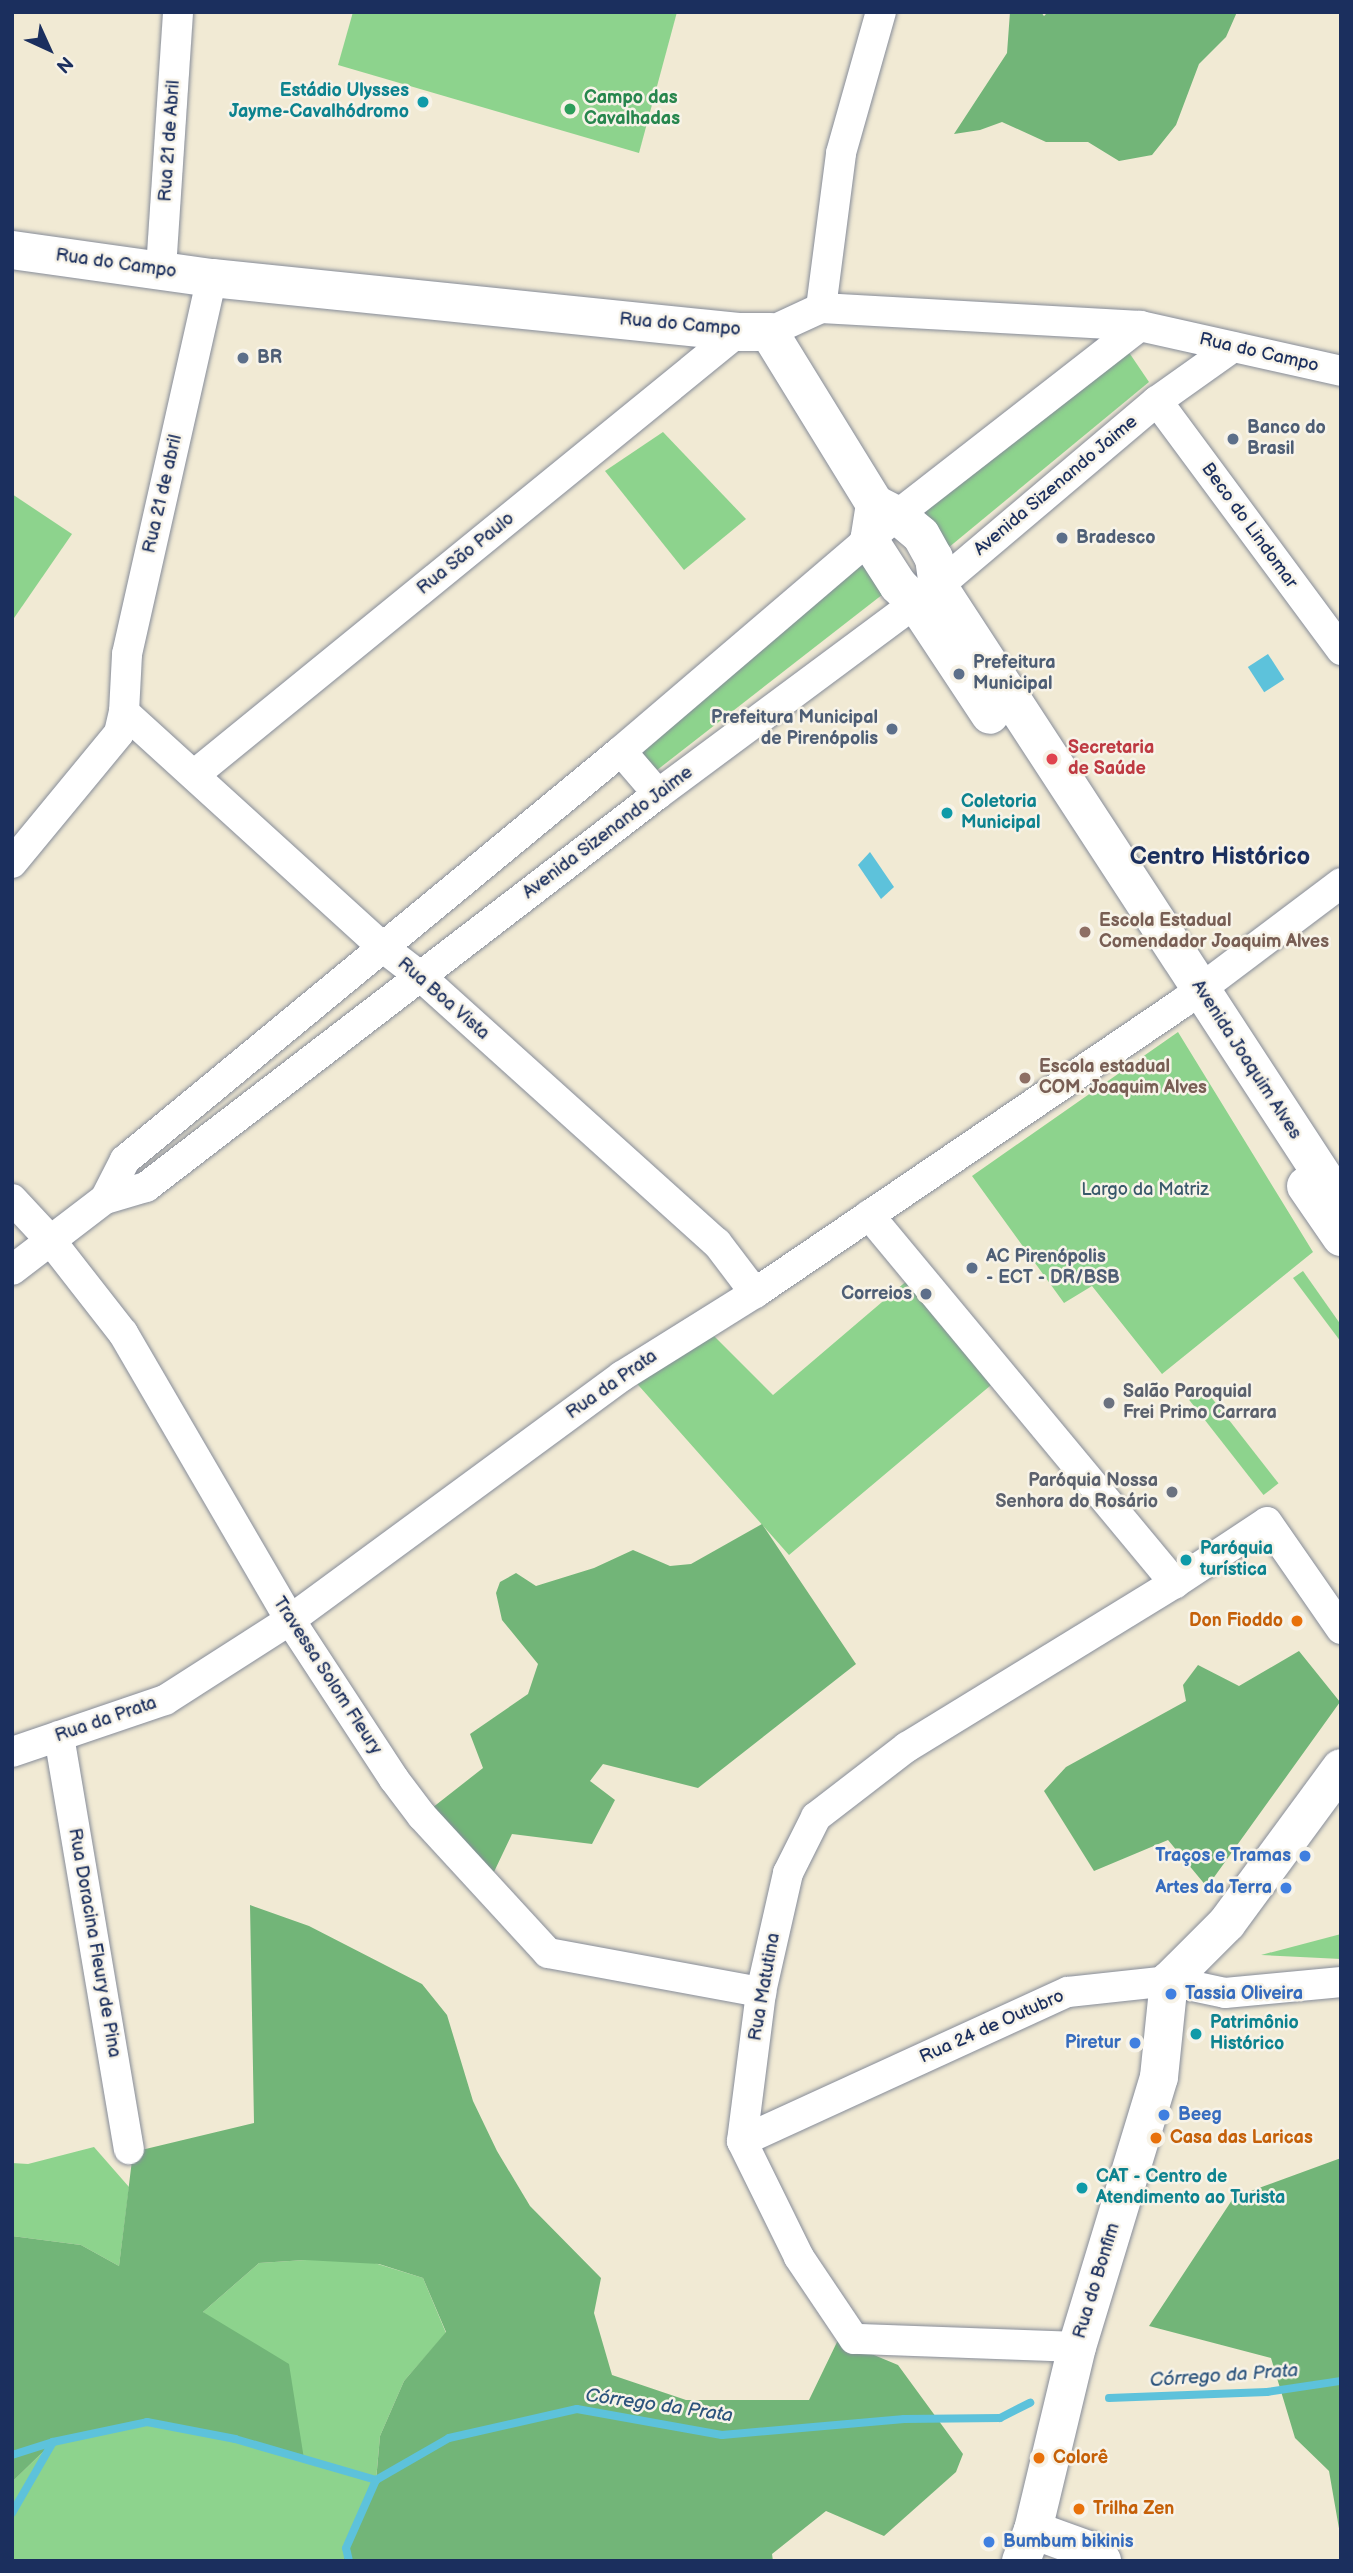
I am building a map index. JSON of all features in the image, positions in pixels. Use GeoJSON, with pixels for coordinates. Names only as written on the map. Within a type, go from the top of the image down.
{"type":"FeatureCollection","features":[{"type":"Feature","properties":{"kind":"street","name":"Rua 21 de Abril"},"geometry":{"type":"LineString","coordinates":[[161,269],[178,12]]}},
{"type":"Feature","properties":{"kind":"street"},"geometry":{"type":"LineString","coordinates":[[821,308],[841,153],[881,12]]}},
{"type":"Feature","properties":{"kind":"street","name":"Rua do Campo"},"geometry":{"type":"LineString","coordinates":[[12,250],[212,278],[754,332],[821,308],[1140,326],[1341,371]]}},
{"type":"Feature","properties":{"kind":"street","name":"Rua 21 de abril"},"geometry":{"type":"LineString","coordinates":[[124,712],[127,654],[212,278]]}},
{"type":"Feature","properties":{"kind":"street","name":"Avenida Sizenando Jaime"},"geometry":{"type":"LineString","coordinates":[[105,1199],[125,1160],[381,946],[621,751],[880,520],[1140,326]]}},
{"type":"Feature","properties":{"kind":"street","name":"Avenida Joaquim Alves"},"geometry":{"type":"LineString","coordinates":[[754,332],[880,520],[921,535],[934,558],[927,594],[1294,1150],[1341,1237]]}},
{"type":"Feature","properties":{"kind":"street","name":"Rua São Paulo"},"geometry":{"type":"LineString","coordinates":[[194,775],[754,332]]}},
{"type":"Feature","properties":{"kind":"street","name":"Avenida Sizenando Jaime"},"geometry":{"type":"LineString","coordinates":[[12,1270],[105,1199],[146,1188],[658,794],[927,594],[1157,401],[1233,347]]}},
{"type":"Feature","properties":{"kind":"street","name":"Beco do Lindomar"},"geometry":{"type":"LineString","coordinates":[[1157,401],[1341,650]]}},
{"type":"Feature","properties":{"kind":"street"},"geometry":{"type":"LineString","coordinates":[[12,863],[119,733],[124,712]]}},
{"type":"Feature","properties":{"kind":"street","name":"Rua Boa Vista"},"geometry":{"type":"LineString","coordinates":[[124,712],[381,946],[420,976],[717,1243],[755,1293]]}},
{"type":"Feature","properties":{"kind":"street"},"geometry":{"type":"LineString","coordinates":[[621,751],[658,794]]}},
{"type":"Feature","properties":{"kind":"street","name":"Rua da Prata"},"geometry":{"type":"LineString","coordinates":[[12,1752],[164,1700],[289,1620],[622,1376],[755,1293],[1191,996],[1341,883]]}},
{"type":"Feature","properties":{"kind":"street","name":"Avenida Joaquim Alves"},"geometry":{"type":"LineString","coordinates":[[1294,1150],[1341,1204]]}},
{"type":"Feature","properties":{"kind":"street","name":"Travessa Solom Fleury"},"geometry":{"type":"LineString","coordinates":[[12,1199],[51,1241],[123,1333],[289,1620],[394,1779],[422,1816],[548,1953],[761,1992]]}},
{"type":"Feature","properties":{"kind":"street"},"geometry":{"type":"LineString","coordinates":[[869,1215],[1175,1583]]}},
{"type":"Feature","properties":{"kind":"street","name":"Rua Matutina"},"geometry":{"type":"LineString","coordinates":[[742,2141],[761,1992],[788,1873],[816,1817],[907,1747],[1175,1583],[1268,1522],[1341,1629]]}},
{"type":"Feature","properties":{"kind":"street","name":"Rua Doracina Fleury de Pina"},"geometry":{"type":"LineString","coordinates":[[59,1736],[129,2149]]}},
{"type":"Feature","properties":{"kind":"street"},"geometry":{"type":"LineString","coordinates":[[1169,1981],[1227,1923],[1341,1768]]}},
{"type":"Feature","properties":{"kind":"street","name":"Rua 24 de Outubro"},"geometry":{"type":"LineString","coordinates":[[742,2141],[1068,1992],[1169,1981],[1225,1993],[1341,1983]]}},
{"type":"Feature","properties":{"kind":"street","name":"Rua do Bonfim"},"geometry":{"type":"LineString","coordinates":[[1027,2545],[1077,2347],[1159,2077],[1169,1981]]}},
{"type":"Feature","properties":{"kind":"street"},"geometry":{"type":"LineString","coordinates":[[742,2141],[799,2257],[853,2339],[1077,2347]]}},
{"type":"Feature","properties":{"kind":"street"},"geometry":{"type":"LineString","coordinates":[[1027,2545],[1088,2550],[1102,2561]]}},
{"type":"Feature","properties":{"kind":"green space","name":"Campo das Cavalhadas"},"geometry":{"type":"Polygon","coordinates":[[[353,12],[677,12],[639,153],[338,65],[353,12]]]}},
{"type":"Feature","properties":{"kind":"green space"},"geometry":{"type":"Polygon","coordinates":[[[1010,12],[1041,12],[1044,16],[1048,12],[1237,12],[1226,37],[1199,64],[1176,125],[1152,155],[1119,161],[1088,142],[1046,142],[1002,122],[980,130],[954,134],[1007,53],[1010,12]]]}},
{"type":"Feature","properties":{"kind":"green space"},"geometry":{"type":"Polygon","coordinates":[[[1128,351],[1149,382],[948,548],[918,514],[1128,351]]]}},
{"type":"Feature","properties":{"kind":"green space"},"geometry":{"type":"Polygon","coordinates":[[[663,432],[746,519],[684,570],[605,471],[663,432]]]}},
{"type":"Feature","properties":{"kind":"green space"},"geometry":{"type":"Polygon","coordinates":[[[12,494],[72,534],[12,621],[12,494]]]}},
{"type":"Feature","properties":{"kind":"green space"},"geometry":{"type":"Polygon","coordinates":[[[865,561],[887,591],[652,774],[633,753],[865,561]]]}},
{"type":"Feature","properties":{"kind":"green space","name":"Largo da Matriz"},"geometry":{"type":"Polygon","coordinates":[[[1178,1032],[1313,1252],[1162,1374],[1092,1286],[1064,1303],[972,1176],[1178,1032]]]}},
{"type":"Feature","properties":{"kind":"green space"},"geometry":{"type":"Polygon","coordinates":[[[1303,1271],[1341,1325],[1341,1342],[1293,1278],[1303,1271]]]}},
{"type":"Feature","properties":{"kind":"green space"},"geometry":{"type":"Polygon","coordinates":[[[909,1279],[997,1380],[789,1555],[632,1378],[705,1327],[773,1395],[909,1279]]]}},
{"type":"Feature","properties":{"kind":"green space"},"geometry":{"type":"Polygon","coordinates":[[[1204,1388],[1278,1483],[1264,1495],[1189,1400],[1204,1388]]]}},
{"type":"Feature","properties":{"kind":"green space"},"geometry":{"type":"Polygon","coordinates":[[[762,1524],[856,1664],[698,1788],[603,1764],[590,1781],[615,1800],[592,1844],[512,1834],[493,1874],[432,1808],[483,1768],[470,1734],[528,1694],[538,1664],[502,1620],[496,1593],[500,1582],[516,1573],[536,1586],[594,1568],[633,1550],[670,1566],[691,1564],[762,1524]]]}},
{"type":"Feature","properties":{"kind":"green space"},"geometry":{"type":"Polygon","coordinates":[[[1299,1651],[1340,1702],[1207,1887],[1168,1840],[1094,1871],[1044,1791],[1066,1767],[1186,1701],[1183,1685],[1198,1665],[1239,1686],[1299,1651]]]}},
{"type":"Feature","properties":{"kind":"green space"},"geometry":{"type":"Polygon","coordinates":[[[250,1905],[309,1926],[422,1984],[447,2015],[473,2101],[497,2151],[530,2206],[601,2278],[594,2313],[612,2375],[686,2400],[809,2400],[838,2340],[898,2365],[963,2454],[956,2472],[884,2536],[826,2511],[772,2554],[773,2561],[343,2561],[376,2481],[380,2436],[404,2381],[446,2332],[423,2278],[379,2264],[305,2260],[259,2263],[203,2312],[289,2364],[304,2459],[235,2439],[147,2422],[53,2442],[12,2482],[12,2236],[81,2245],[119,2266],[133,2152],[254,2123],[250,1905]]]}},
{"type":"Feature","properties":{"kind":"green space"},"geometry":{"type":"Polygon","coordinates":[[[1341,1934],[1341,1959],[1261,1955],[1341,1934]]]}},
{"type":"Feature","properties":{"kind":"green space"},"geometry":{"type":"Polygon","coordinates":[[[94,2147],[129,2187],[119,2266],[81,2245],[12,2236],[12,2163],[28,2164],[94,2147]]]}},
{"type":"Feature","properties":{"kind":"green space"},"geometry":{"type":"Polygon","coordinates":[[[1341,2158],[1341,2540],[1329,2471],[1295,2438],[1271,2358],[1149,2326],[1234,2197],[1341,2158]]]}},
{"type":"Feature","properties":{"kind":"green space"},"geometry":{"type":"Polygon","coordinates":[[[365,2260],[423,2278],[446,2333],[404,2381],[380,2436],[376,2480],[343,2561],[12,2561],[12,2482],[53,2442],[147,2422],[235,2439],[304,2459],[203,2312],[259,2263],[365,2260]]]}},
{"type":"Feature","properties":{"kind":"water"},"geometry":{"type":"Polygon","coordinates":[[[1268,654],[1284,679],[1264,692],[1248,667],[1268,654]]]}},
{"type":"Feature","properties":{"kind":"water"},"geometry":{"type":"Polygon","coordinates":[[[870,852],[894,887],[881,899],[858,865],[870,852]]]}},
{"type":"Feature","properties":{"kind":"waterway","name":"Córrego da Prata"},"geometry":{"type":"LineString","coordinates":[[1109,2398],[1267,2392],[1341,2381]]}},
{"type":"Feature","properties":{"kind":"waterway","name":"Córrego da Prata"},"geometry":{"type":"LineString","coordinates":[[12,2455],[53,2442],[147,2422],[235,2439],[376,2480],[449,2438],[577,2409],[722,2435],[904,2419],[1000,2418],[1030,2403]]}},
{"type":"Feature","properties":{"kind":"waterway"},"geometry":{"type":"LineString","coordinates":[[12,2513],[53,2442]]}},
{"type":"Feature","properties":{"kind":"waterway"},"geometry":{"type":"LineString","coordinates":[[349,2561],[346,2548],[376,2480]]}},
{"type":"Feature","properties":{"kind":"place","name":"Estádio Ulysses Jayme-Cavalhódromo"},"geometry":{"type":"Point","coordinates":[423,102]}},
{"type":"Feature","properties":{"kind":"place","name":"Campo das Cavalhadas"},"geometry":{"type":"Point","coordinates":[570,109]}},
{"type":"Feature","properties":{"kind":"place","name":"BR"},"geometry":{"type":"Point","coordinates":[243,358]}},
{"type":"Feature","properties":{"kind":"place","name":"Banco do Brasil"},"geometry":{"type":"Point","coordinates":[1233,439]}},
{"type":"Feature","properties":{"kind":"place","name":"Bradesco"},"geometry":{"type":"Point","coordinates":[1062,538]}},
{"type":"Feature","properties":{"kind":"place","name":"Prefeitura Municipal"},"geometry":{"type":"Point","coordinates":[959,674]}},
{"type":"Feature","properties":{"kind":"place","name":"Prefeitura Municipal de Pirenópolis"},"geometry":{"type":"Point","coordinates":[892,729]}},
{"type":"Feature","properties":{"kind":"place","name":"Secretaria de Saúde"},"geometry":{"type":"Point","coordinates":[1052,759]}},
{"type":"Feature","properties":{"kind":"place","name":"Coletoria Municipal"},"geometry":{"type":"Point","coordinates":[947,813]}},
{"type":"Feature","properties":{"kind":"place","name":"Escola Estadual Comendador Joaquim Alves"},"geometry":{"type":"Point","coordinates":[1085,932]}},
{"type":"Feature","properties":{"kind":"place","name":"Escola estadual COM. Joaquim Alves"},"geometry":{"type":"Point","coordinates":[1025,1078]}},
{"type":"Feature","properties":{"kind":"place","name":"AC Pirenópolis - ECT - DR/BSB"},"geometry":{"type":"Point","coordinates":[972,1268]}},
{"type":"Feature","properties":{"kind":"place","name":"Correios"},"geometry":{"type":"Point","coordinates":[926,1294]}},
{"type":"Feature","properties":{"kind":"place","name":"Salão Paroquial Frei Primo Carrara"},"geometry":{"type":"Point","coordinates":[1109,1403]}},
{"type":"Feature","properties":{"kind":"place","name":"Paróquia Nossa Senhora do Rosário"},"geometry":{"type":"Point","coordinates":[1172,1492]}},
{"type":"Feature","properties":{"kind":"place","name":"Paróquia turística"},"geometry":{"type":"Point","coordinates":[1186,1560]}},
{"type":"Feature","properties":{"kind":"place","name":"Don Fioddo"},"geometry":{"type":"Point","coordinates":[1297,1621]}},
{"type":"Feature","properties":{"kind":"place","name":"Traços e Tramas"},"geometry":{"type":"Point","coordinates":[1305,1856]}},
{"type":"Feature","properties":{"kind":"place","name":"Artes da Terra"},"geometry":{"type":"Point","coordinates":[1286,1888]}},
{"type":"Feature","properties":{"kind":"place","name":"Tassia Oliveira"},"geometry":{"type":"Point","coordinates":[1171,1994]}},
{"type":"Feature","properties":{"kind":"place","name":"Patrimônio Histórico"},"geometry":{"type":"Point","coordinates":[1196,2034]}},
{"type":"Feature","properties":{"kind":"place","name":"Piretur"},"geometry":{"type":"Point","coordinates":[1135,2043]}},
{"type":"Feature","properties":{"kind":"place","name":"Beeg"},"geometry":{"type":"Point","coordinates":[1164,2115]}},
{"type":"Feature","properties":{"kind":"place","name":"Casa das Laricas"},"geometry":{"type":"Point","coordinates":[1156,2138]}},
{"type":"Feature","properties":{"kind":"place","name":"CAT - Centro de Atendimento ao Turista"},"geometry":{"type":"Point","coordinates":[1082,2188]}},
{"type":"Feature","properties":{"kind":"place","name":"Colorê"},"geometry":{"type":"Point","coordinates":[1039,2458]}},
{"type":"Feature","properties":{"kind":"place","name":"Trilha Zen"},"geometry":{"type":"Point","coordinates":[1079,2509]}},
{"type":"Feature","properties":{"kind":"place","name":"Bumbum bikinis"},"geometry":{"type":"Point","coordinates":[989,2542]}},
{"type":"Feature","properties":{"kind":"district","name":"Centro Histórico"},"geometry":{"type":"Point","coordinates":[1220,857]}}]}
